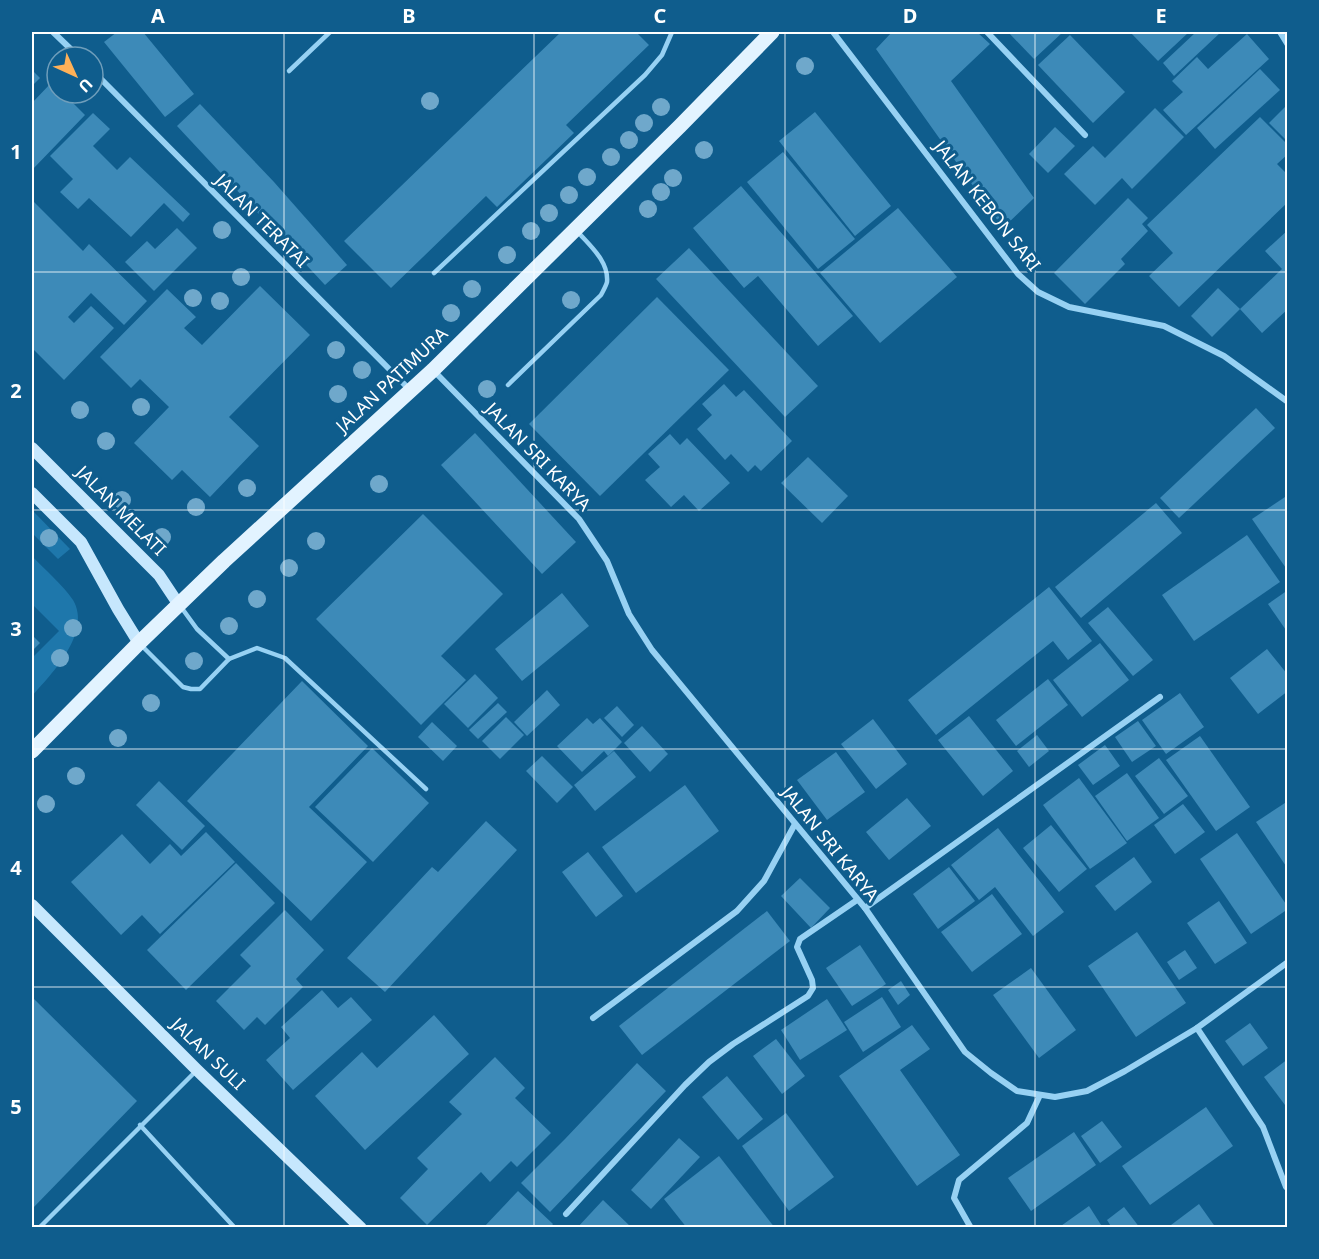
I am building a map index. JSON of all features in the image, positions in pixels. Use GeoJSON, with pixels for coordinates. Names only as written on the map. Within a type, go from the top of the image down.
{"type":"FeatureCollection","features":[{"type":"Feature","properties":{"kind":"main road","name":"JALAN PATIMURA"},"geometry":{"type":"LineString","coordinates":[[32,751],[224,561],[433,370],[772,32]]}},
{"type":"Feature","properties":{"kind":"main road","name":"JALAN MELATI"},"geometry":{"type":"LineString","coordinates":[[32,448],[159,575],[179,604]]}},
{"type":"Feature","properties":{"kind":"main road"},"geometry":{"type":"LineString","coordinates":[[32,493],[81,542],[139,643]]}},
{"type":"Feature","properties":{"kind":"main road","name":"JALAN SULI"},"geometry":{"type":"LineString","coordinates":[[32,905],[197,1070],[361,1227]]}},
{"type":"Feature","properties":{"kind":"street"},"geometry":{"type":"LineString","coordinates":[[53,32],[67,45]]}},
{"type":"Feature","properties":{"kind":"street","name":"JALAN KEBON SARI"},"geometry":{"type":"LineString","coordinates":[[833,32],[1018,274],[1038,292],[1069,307],[1164,326],[1224,356],[1287,402]]}},
{"type":"Feature","properties":{"kind":"street"},"geometry":{"type":"LineString","coordinates":[[987,32],[1085,135]]}},
{"type":"Feature","properties":{"kind":"street"},"geometry":{"type":"LineString","coordinates":[[1281,32],[1287,45]]}},
{"type":"Feature","properties":{"kind":"street","name":"JALAN TERATAI"},"geometry":{"type":"LineString","coordinates":[[105,84],[410,391]]}},
{"type":"Feature","properties":{"kind":"street","name":"JALAN SRI KARYA"},"geometry":{"type":"LineString","coordinates":[[433,370],[579,519],[607,561],[629,614],[652,650],[865,908],[965,1052],[991,1074],[1017,1091],[1055,1097],[1087,1091],[1197,1028],[1287,962]]}},
{"type":"Feature","properties":{"kind":"street"},"geometry":{"type":"LineString","coordinates":[[865,908],[1160,697]]}},
{"type":"Feature","properties":{"kind":"street"},"geometry":{"type":"LineString","coordinates":[[593,1018],[737,911],[764,881],[795,824]]}},
{"type":"Feature","properties":{"kind":"street"},"geometry":{"type":"LineString","coordinates":[[566,1214],[709,1062],[808,996],[813,988],[812,980],[797,948],[800,939],[857,900]]}},
{"type":"Feature","properties":{"kind":"street"},"geometry":{"type":"LineString","coordinates":[[1197,1028],[1263,1127],[1286,1187]]}},
{"type":"Feature","properties":{"kind":"street"},"geometry":{"type":"LineString","coordinates":[[971,1227],[954,1198],[959,1180],[1028,1123],[1040,1095]]}},
{"type":"Feature","properties":{"kind":"lane"},"geometry":{"type":"LineString","coordinates":[[289,71],[330,32]]}},
{"type":"Feature","properties":{"kind":"lane"},"geometry":{"type":"LineString","coordinates":[[434,273],[645,75],[662,55],[672,32]]}},
{"type":"Feature","properties":{"kind":"lane"},"geometry":{"type":"LineString","coordinates":[[508,385],[601,295],[607,284],[604,263],[576,229]]}},
{"type":"Feature","properties":{"kind":"lane"},"geometry":{"type":"LineString","coordinates":[[179,604],[197,629],[229,659]]}},
{"type":"Feature","properties":{"kind":"lane"},"geometry":{"type":"LineString","coordinates":[[139,643],[183,687],[191,689],[200,688],[229,659],[258,648],[285,658],[426,789]]}},
{"type":"Feature","properties":{"kind":"lane"},"geometry":{"type":"LineString","coordinates":[[39,1227],[197,1070]]}},
{"type":"Feature","properties":{"kind":"lane"},"geometry":{"type":"LineString","coordinates":[[140,1125],[235,1227]]}},
{"type":"Feature","properties":{"kind":"shaded area"},"geometry":{"type":"Polygon","coordinates":[[[32,510],[70,549],[58,559],[32,533],[32,510]]]}},
{"type":"Feature","properties":{"kind":"shaded area"},"geometry":{"type":"Polygon","coordinates":[[[32,556],[69,594],[78,612],[74,639],[67,652],[32,696],[32,658],[59,631],[32,604],[32,556]]]}},
{"type":"Feature","properties":{"kind":"building"},"geometry":{"type":"Polygon","coordinates":[[[117,32],[143,32],[194,94],[165,117],[104,42],[117,32]]]}},
{"type":"Feature","properties":{"kind":"building"},"geometry":{"type":"Polygon","coordinates":[[[561,32],[636,32],[649,45],[566,125],[574,133],[497,207],[486,196],[391,288],[344,241],[561,32]]]}},
{"type":"Feature","properties":{"kind":"building"},"geometry":{"type":"Polygon","coordinates":[[[892,32],[977,32],[990,44],[951,81],[1034,198],[1003,228],[876,49],[892,32]]]}},
{"type":"Feature","properties":{"kind":"building"},"geometry":{"type":"Polygon","coordinates":[[[1008,32],[1063,32],[1034,59],[1008,32]]]}},
{"type":"Feature","properties":{"kind":"building"},"geometry":{"type":"Polygon","coordinates":[[[1130,32],[1189,32],[1158,61],[1130,32]]]}},
{"type":"Feature","properties":{"kind":"building"},"geometry":{"type":"Polygon","coordinates":[[[1196,32],[1221,32],[1174,76],[1163,63],[1196,32]]]}},
{"type":"Feature","properties":{"kind":"building"},"geometry":{"type":"Polygon","coordinates":[[[1247,34],[1269,59],[1186,135],[1163,110],[1183,92],[1172,81],[1197,57],[1208,69],[1247,34]]]}},
{"type":"Feature","properties":{"kind":"building"},"geometry":{"type":"Polygon","coordinates":[[[1070,35],[1125,92],[1093,123],[1038,65],[1070,35]]]}},
{"type":"Feature","properties":{"kind":"building"},"geometry":{"type":"Polygon","coordinates":[[[1260,69],[1280,90],[1215,149],[1197,128],[1260,69]]]}},
{"type":"Feature","properties":{"kind":"building"},"geometry":{"type":"Polygon","coordinates":[[[32,70],[40,78],[32,86],[32,70]]]}},
{"type":"Feature","properties":{"kind":"building"},"geometry":{"type":"Polygon","coordinates":[[[45,89],[45,105],[75,105],[85,115],[32,170],[32,103],[45,89]]]}},
{"type":"Feature","properties":{"kind":"building"},"geometry":{"type":"Polygon","coordinates":[[[200,104],[274,182],[347,265],[325,285],[177,126],[200,104]]]}},
{"type":"Feature","properties":{"kind":"building"},"geometry":{"type":"Polygon","coordinates":[[[1288,104],[1288,142],[1269,123],[1288,104]]]}},
{"type":"Feature","properties":{"kind":"building"},"geometry":{"type":"Polygon","coordinates":[[[1155,108],[1184,137],[1132,189],[1122,178],[1095,205],[1064,174],[1093,146],[1105,158],[1155,108]]]}},
{"type":"Feature","properties":{"kind":"building"},"geometry":{"type":"Polygon","coordinates":[[[815,112],[891,206],[855,236],[779,141],[815,112]]]}},
{"type":"Feature","properties":{"kind":"building"},"geometry":{"type":"Polygon","coordinates":[[[93,113],[110,129],[93,146],[117,170],[130,157],[190,214],[183,222],[164,203],[131,237],[89,198],[78,209],[60,192],[73,179],[50,156],[93,113]]]}},
{"type":"Feature","properties":{"kind":"building"},"geometry":{"type":"Polygon","coordinates":[[[1260,117],[1288,145],[1288,154],[1277,164],[1288,175],[1288,202],[1179,307],[1149,276],[1173,253],[1147,225],[1260,117]]]}},
{"type":"Feature","properties":{"kind":"building"},"geometry":{"type":"Polygon","coordinates":[[[1055,127],[1075,146],[1048,173],[1029,154],[1055,127]]]}},
{"type":"Feature","properties":{"kind":"building"},"geometry":{"type":"Polygon","coordinates":[[[783,152],[855,239],[818,269],[747,182],[783,152]]]}},
{"type":"Feature","properties":{"kind":"building"},"geometry":{"type":"Polygon","coordinates":[[[741,186],[853,316],[818,346],[758,276],[744,288],[693,228],[741,186]]]}},
{"type":"Feature","properties":{"kind":"building"},"geometry":{"type":"Polygon","coordinates":[[[1128,198],[1148,218],[1142,224],[1148,231],[1121,259],[1125,264],[1085,304],[1054,273],[1128,198]]]}},
{"type":"Feature","properties":{"kind":"building"},"geometry":{"type":"Polygon","coordinates":[[[32,200],[83,251],[89,244],[147,301],[124,325],[91,293],[68,317],[74,323],[91,306],[114,328],[64,380],[32,348],[32,200]]]}},
{"type":"Feature","properties":{"kind":"building"},"geometry":{"type":"Polygon","coordinates":[[[898,208],[957,277],[880,343],[820,273],[898,208]]]}},
{"type":"Feature","properties":{"kind":"building"},"geometry":{"type":"Polygon","coordinates":[[[177,228],[197,248],[154,291],[125,262],[147,241],[155,249],[177,228]]]}},
{"type":"Feature","properties":{"kind":"building"},"geometry":{"type":"Polygon","coordinates":[[[1288,230],[1288,309],[1262,333],[1240,309],[1282,269],[1265,251],[1288,230]]]}},
{"type":"Feature","properties":{"kind":"building"},"geometry":{"type":"Polygon","coordinates":[[[689,248],[818,386],[785,417],[656,279],[689,248]]]}},
{"type":"Feature","properties":{"kind":"building"},"geometry":{"type":"Polygon","coordinates":[[[260,286],[310,335],[229,417],[259,446],[210,497],[182,470],[172,480],[134,443],[169,407],[140,379],[131,388],[100,357],[167,289],[196,317],[184,328],[202,345],[260,286]]]}},
{"type":"Feature","properties":{"kind":"building"},"geometry":{"type":"Polygon","coordinates":[[[1218,288],[1240,309],[1212,337],[1191,316],[1218,288]]]}},
{"type":"Feature","properties":{"kind":"building"},"geometry":{"type":"Polygon","coordinates":[[[657,297],[729,370],[600,496],[529,424],[657,297]]]}},
{"type":"Feature","properties":{"kind":"building"},"geometry":{"type":"Polygon","coordinates":[[[724,384],[736,397],[744,390],[792,441],[761,471],[755,465],[748,472],[731,454],[725,460],[697,429],[712,415],[702,404],[724,384]]]}},
{"type":"Feature","properties":{"kind":"building"},"geometry":{"type":"Polygon","coordinates":[[[1256,408],[1275,428],[1179,518],[1160,498],[1256,408]]]}},
{"type":"Feature","properties":{"kind":"building"},"geometry":{"type":"Polygon","coordinates":[[[475,433],[576,542],[542,574],[441,465],[475,433]]]}},
{"type":"Feature","properties":{"kind":"building"},"geometry":{"type":"Polygon","coordinates":[[[670,434],[680,445],[687,438],[730,483],[699,511],[684,495],[671,507],[645,480],[660,467],[648,454],[670,434]]]}},
{"type":"Feature","properties":{"kind":"building"},"geometry":{"type":"Polygon","coordinates":[[[808,457],[848,496],[822,523],[781,483],[808,457]]]}},
{"type":"Feature","properties":{"kind":"building"},"geometry":{"type":"Polygon","coordinates":[[[1288,495],[1288,571],[1252,519],[1288,495]]]}},
{"type":"Feature","properties":{"kind":"building"},"geometry":{"type":"Polygon","coordinates":[[[1156,503],[1182,533],[1081,618],[1055,587],[1156,503]]]}},
{"type":"Feature","properties":{"kind":"building"},"geometry":{"type":"Polygon","coordinates":[[[423,514],[503,594],[441,656],[466,680],[421,725],[316,619],[423,514]]]}},
{"type":"Feature","properties":{"kind":"building"},"geometry":{"type":"Polygon","coordinates":[[[1247,535],[1280,582],[1194,641],[1162,595],[1247,535]]]}},
{"type":"Feature","properties":{"kind":"building"},"geometry":{"type":"Polygon","coordinates":[[[1049,587],[1092,641],[1068,660],[1053,641],[936,735],[908,700],[1049,587]]]}},
{"type":"Feature","properties":{"kind":"building"},"geometry":{"type":"Polygon","coordinates":[[[1288,590],[1288,633],[1268,604],[1288,590]]]}},
{"type":"Feature","properties":{"kind":"building"},"geometry":{"type":"Polygon","coordinates":[[[562,593],[589,626],[522,681],[495,649],[562,593]]]}},
{"type":"Feature","properties":{"kind":"building"},"geometry":{"type":"Polygon","coordinates":[[[1108,607],[1153,660],[1133,676],[1088,623],[1108,607]]]}},
{"type":"Feature","properties":{"kind":"building"},"geometry":{"type":"Polygon","coordinates":[[[32,635],[40,643],[32,651],[32,635]]]}},
{"type":"Feature","properties":{"kind":"building"},"geometry":{"type":"Polygon","coordinates":[[[1100,643],[1129,680],[1082,717],[1053,680],[1100,643]]]}},
{"type":"Feature","properties":{"kind":"building"},"geometry":{"type":"Polygon","coordinates":[[[1267,649],[1288,675],[1288,691],[1258,714],[1230,678],[1267,649]]]}},
{"type":"Feature","properties":{"kind":"building"},"geometry":{"type":"Polygon","coordinates":[[[475,674],[498,698],[468,728],[444,704],[475,674]]]}},
{"type":"Feature","properties":{"kind":"building"},"geometry":{"type":"Polygon","coordinates":[[[1048,679],[1068,705],[1016,746],[996,720],[1048,679]]]}},
{"type":"Feature","properties":{"kind":"building"},"geometry":{"type":"Polygon","coordinates":[[[302,681],[368,746],[309,807],[367,862],[311,921],[187,801],[302,681]]]}},
{"type":"Feature","properties":{"kind":"building"},"geometry":{"type":"Polygon","coordinates":[[[547,690],[560,705],[527,736],[514,722],[547,690]]]}},
{"type":"Feature","properties":{"kind":"building"},"geometry":{"type":"Polygon","coordinates":[[[1180,693],[1204,727],[1166,754],[1142,720],[1180,693]]]}},
{"type":"Feature","properties":{"kind":"building"},"geometry":{"type":"Polygon","coordinates":[[[498,703],[507,712],[478,739],[469,730],[498,703]]]}},
{"type":"Feature","properties":{"kind":"building"},"geometry":{"type":"Polygon","coordinates":[[[617,706],[634,725],[622,737],[604,718],[617,706]]]}},
{"type":"Feature","properties":{"kind":"building"},"geometry":{"type":"Polygon","coordinates":[[[969,716],[1013,771],[983,796],[938,740],[969,716]]]}},
{"type":"Feature","properties":{"kind":"building"},"geometry":{"type":"Polygon","coordinates":[[[506,717],[524,735],[500,759],[482,741],[506,717]]]}},
{"type":"Feature","properties":{"kind":"building"},"geometry":{"type":"Polygon","coordinates":[[[587,718],[593,724],[600,718],[622,742],[608,756],[604,751],[582,772],[557,746],[587,718]]]}},
{"type":"Feature","properties":{"kind":"building"},"geometry":{"type":"Polygon","coordinates":[[[873,719],[907,764],[876,789],[841,744],[873,719]]]}},
{"type":"Feature","properties":{"kind":"building"},"geometry":{"type":"Polygon","coordinates":[[[1138,721],[1156,746],[1132,762],[1115,737],[1138,721]]]}},
{"type":"Feature","properties":{"kind":"building"},"geometry":{"type":"Polygon","coordinates":[[[432,722],[457,746],[443,761],[418,737],[432,722]]]}},
{"type":"Feature","properties":{"kind":"building"},"geometry":{"type":"Polygon","coordinates":[[[642,726],[668,754],[650,772],[624,743],[642,726]]]}},
{"type":"Feature","properties":{"kind":"building"},"geometry":{"type":"Polygon","coordinates":[[[1037,735],[1049,751],[1029,767],[1017,751],[1037,735]]]}},
{"type":"Feature","properties":{"kind":"building"},"geometry":{"type":"Polygon","coordinates":[[[1200,736],[1250,807],[1216,831],[1166,760],[1200,736]]]}},
{"type":"Feature","properties":{"kind":"building"},"geometry":{"type":"Polygon","coordinates":[[[1105,745],[1120,766],[1093,785],[1078,765],[1105,745]]]}},
{"type":"Feature","properties":{"kind":"building"},"geometry":{"type":"Polygon","coordinates":[[[372,748],[429,803],[373,862],[315,807],[372,748]]]}},
{"type":"Feature","properties":{"kind":"building"},"geometry":{"type":"Polygon","coordinates":[[[614,751],[636,777],[595,811],[574,785],[614,751]]]}},
{"type":"Feature","properties":{"kind":"building"},"geometry":{"type":"Polygon","coordinates":[[[836,752],[865,792],[827,820],[797,780],[836,752]]]}},
{"type":"Feature","properties":{"kind":"building"},"geometry":{"type":"Polygon","coordinates":[[[542,756],[573,787],[557,803],[526,771],[542,756]]]}},
{"type":"Feature","properties":{"kind":"building"},"geometry":{"type":"Polygon","coordinates":[[[1159,758],[1188,796],[1164,814],[1135,776],[1159,758]]]}},
{"type":"Feature","properties":{"kind":"building"},"geometry":{"type":"Polygon","coordinates":[[[1127,773],[1159,818],[1127,841],[1095,796],[1127,773]]]}},
{"type":"Feature","properties":{"kind":"building"},"geometry":{"type":"Polygon","coordinates":[[[1079,778],[1127,843],[1090,869],[1043,805],[1079,778]]]}},
{"type":"Feature","properties":{"kind":"building"},"geometry":{"type":"Polygon","coordinates":[[[159,781],[205,826],[182,850],[136,805],[159,781]]]}},
{"type":"Feature","properties":{"kind":"building"},"geometry":{"type":"Polygon","coordinates":[[[685,785],[719,831],[636,893],[602,847],[685,785]]]}},
{"type":"Feature","properties":{"kind":"building"},"geometry":{"type":"Polygon","coordinates":[[[907,798],[931,826],[889,860],[866,832],[907,798]]]}},
{"type":"Feature","properties":{"kind":"building"},"geometry":{"type":"Polygon","coordinates":[[[1288,801],[1288,869],[1256,822],[1288,801]]]}},
{"type":"Feature","properties":{"kind":"building"},"geometry":{"type":"Polygon","coordinates":[[[1183,804],[1205,832],[1175,854],[1154,825],[1183,804]]]}},
{"type":"Feature","properties":{"kind":"building"},"geometry":{"type":"Polygon","coordinates":[[[486,821],[517,850],[385,992],[347,958],[432,867],[438,872],[486,821]]]}},
{"type":"Feature","properties":{"kind":"building"},"geometry":{"type":"Polygon","coordinates":[[[1051,825],[1087,869],[1059,892],[1023,848],[1051,825]]]}},
{"type":"Feature","properties":{"kind":"building"},"geometry":{"type":"Polygon","coordinates":[[[998,828],[1064,912],[1033,936],[995,887],[979,900],[951,865],[998,828]]]}},
{"type":"Feature","properties":{"kind":"building"},"geometry":{"type":"Polygon","coordinates":[[[206,832],[235,862],[160,934],[142,915],[121,935],[71,882],[122,834],[150,864],[170,844],[181,856],[206,832]]]}},
{"type":"Feature","properties":{"kind":"building"},"geometry":{"type":"Polygon","coordinates":[[[1237,833],[1288,907],[1251,934],[1200,859],[1237,833]]]}},
{"type":"Feature","properties":{"kind":"building"},"geometry":{"type":"Polygon","coordinates":[[[588,852],[623,896],[596,917],[562,872],[588,852]]]}},
{"type":"Feature","properties":{"kind":"building"},"geometry":{"type":"Polygon","coordinates":[[[1134,857],[1152,882],[1115,911],[1095,886],[1134,857]]]}},
{"type":"Feature","properties":{"kind":"building"},"geometry":{"type":"Polygon","coordinates":[[[236,863],[275,903],[186,990],[147,950],[236,863]]]}},
{"type":"Feature","properties":{"kind":"building"},"geometry":{"type":"Polygon","coordinates":[[[949,867],[975,901],[938,929],[913,894],[949,867]]]}},
{"type":"Feature","properties":{"kind":"building"},"geometry":{"type":"Polygon","coordinates":[[[800,878],[830,908],[811,928],[781,896],[800,878]]]}},
{"type":"Feature","properties":{"kind":"building"},"geometry":{"type":"Polygon","coordinates":[[[992,894],[1022,934],[972,972],[941,932],[992,894]]]}},
{"type":"Feature","properties":{"kind":"building"},"geometry":{"type":"Polygon","coordinates":[[[1219,901],[1247,943],[1215,964],[1187,923],[1219,901]]]}},
{"type":"Feature","properties":{"kind":"building"},"geometry":{"type":"Polygon","coordinates":[[[285,910],[324,950],[296,979],[303,987],[265,1025],[257,1017],[244,1030],[216,1001],[251,966],[240,955],[285,910]]]}},
{"type":"Feature","properties":{"kind":"building"},"geometry":{"type":"Polygon","coordinates":[[[767,911],[790,941],[642,1055],[619,1026],[767,911]]]}},
{"type":"Feature","properties":{"kind":"building"},"geometry":{"type":"Polygon","coordinates":[[[1137,932],[1186,1003],[1136,1037],[1088,966],[1137,932]]]}},
{"type":"Feature","properties":{"kind":"building"},"geometry":{"type":"Polygon","coordinates":[[[860,945],[886,984],[852,1006],[826,968],[860,945]]]}},
{"type":"Feature","properties":{"kind":"building"},"geometry":{"type":"Polygon","coordinates":[[[1185,950],[1197,968],[1179,980],[1167,962],[1185,950]]]}},
{"type":"Feature","properties":{"kind":"building"},"geometry":{"type":"Polygon","coordinates":[[[1031,968],[1076,1030],[1039,1058],[993,995],[1031,968]]]}},
{"type":"Feature","properties":{"kind":"building"},"geometry":{"type":"Polygon","coordinates":[[[901,981],[910,995],[898,1005],[888,990],[901,981]]]}},
{"type":"Feature","properties":{"kind":"building"},"geometry":{"type":"Polygon","coordinates":[[[322,990],[338,1008],[351,997],[372,1020],[293,1090],[266,1060],[290,1038],[281,1027],[322,990]]]}},
{"type":"Feature","properties":{"kind":"building"},"geometry":{"type":"Polygon","coordinates":[[[32,997],[137,1101],[32,1209],[32,997]]]}},
{"type":"Feature","properties":{"kind":"building"},"geometry":{"type":"Polygon","coordinates":[[[882,997],[901,1027],[863,1052],[844,1022],[882,997]]]}},
{"type":"Feature","properties":{"kind":"building"},"geometry":{"type":"Polygon","coordinates":[[[827,999],[847,1030],[800,1060],[781,1030],[827,999]]]}},
{"type":"Feature","properties":{"kind":"building"},"geometry":{"type":"Polygon","coordinates":[[[434,1015],[469,1054],[365,1150],[315,1096],[362,1052],[377,1068],[434,1015]]]}},
{"type":"Feature","properties":{"kind":"building"},"geometry":{"type":"Polygon","coordinates":[[[1250,1023],[1268,1048],[1243,1066],[1225,1041],[1250,1023]]]}},
{"type":"Feature","properties":{"kind":"building"},"geometry":{"type":"Polygon","coordinates":[[[912,1025],[930,1049],[900,1070],[960,1155],[917,1186],[839,1076],[912,1025]]]}},
{"type":"Feature","properties":{"kind":"building"},"geometry":{"type":"Polygon","coordinates":[[[776,1039],[805,1076],[782,1094],[753,1056],[776,1039]]]}},
{"type":"Feature","properties":{"kind":"building"},"geometry":{"type":"Polygon","coordinates":[[[495,1057],[525,1088],[515,1098],[551,1133],[517,1167],[511,1161],[490,1182],[481,1172],[427,1225],[400,1198],[428,1169],[417,1158],[462,1114],[449,1102],[495,1057]]]}},
{"type":"Feature","properties":{"kind":"building"},"geometry":{"type":"Polygon","coordinates":[[[1288,1059],[1288,1109],[1264,1077],[1288,1059]]]}},
{"type":"Feature","properties":{"kind":"building"},"geometry":{"type":"Polygon","coordinates":[[[637,1063],[666,1091],[550,1212],[521,1183],[637,1063]]]}},
{"type":"Feature","properties":{"kind":"building"},"geometry":{"type":"Polygon","coordinates":[[[727,1076],[763,1119],[738,1140],[702,1097],[727,1076]]]}},
{"type":"Feature","properties":{"kind":"building"},"geometry":{"type":"Polygon","coordinates":[[[1206,1107],[1233,1146],[1150,1205],[1122,1166],[1206,1107]]]}},
{"type":"Feature","properties":{"kind":"building"},"geometry":{"type":"Polygon","coordinates":[[[786,1113],[834,1177],[789,1211],[742,1146],[786,1113]]]}},
{"type":"Feature","properties":{"kind":"building"},"geometry":{"type":"Polygon","coordinates":[[[1102,1121],[1122,1147],[1100,1163],[1081,1136],[1102,1121]]]}},
{"type":"Feature","properties":{"kind":"building"},"geometry":{"type":"Polygon","coordinates":[[[1074,1132],[1096,1165],[1031,1211],[1008,1178],[1074,1132]]]}},
{"type":"Feature","properties":{"kind":"building"},"geometry":{"type":"Polygon","coordinates":[[[679,1138],[700,1157],[651,1209],[631,1190],[679,1138]]]}},
{"type":"Feature","properties":{"kind":"building"},"geometry":{"type":"Polygon","coordinates":[[[719,1156],[775,1228],[687,1228],[664,1199],[719,1156]]]}},
{"type":"Feature","properties":{"kind":"building"},"geometry":{"type":"Polygon","coordinates":[[[518,1191],[553,1224],[550,1228],[483,1228],[518,1191]]]}},
{"type":"Feature","properties":{"kind":"building"},"geometry":{"type":"Polygon","coordinates":[[[603,1200],[632,1228],[577,1228],[603,1200]]]}},
{"type":"Feature","properties":{"kind":"building"},"geometry":{"type":"Polygon","coordinates":[[[1199,1204],[1216,1228],[1167,1228],[1199,1204]]]}},
{"type":"Feature","properties":{"kind":"building"},"geometry":{"type":"Polygon","coordinates":[[[1089,1206],[1103,1228],[1058,1228],[1089,1206]]]}},
{"type":"Feature","properties":{"kind":"building"},"geometry":{"type":"Polygon","coordinates":[[[1124,1207],[1140,1228],[1112,1228],[1107,1220],[1124,1207]]]}}]}
